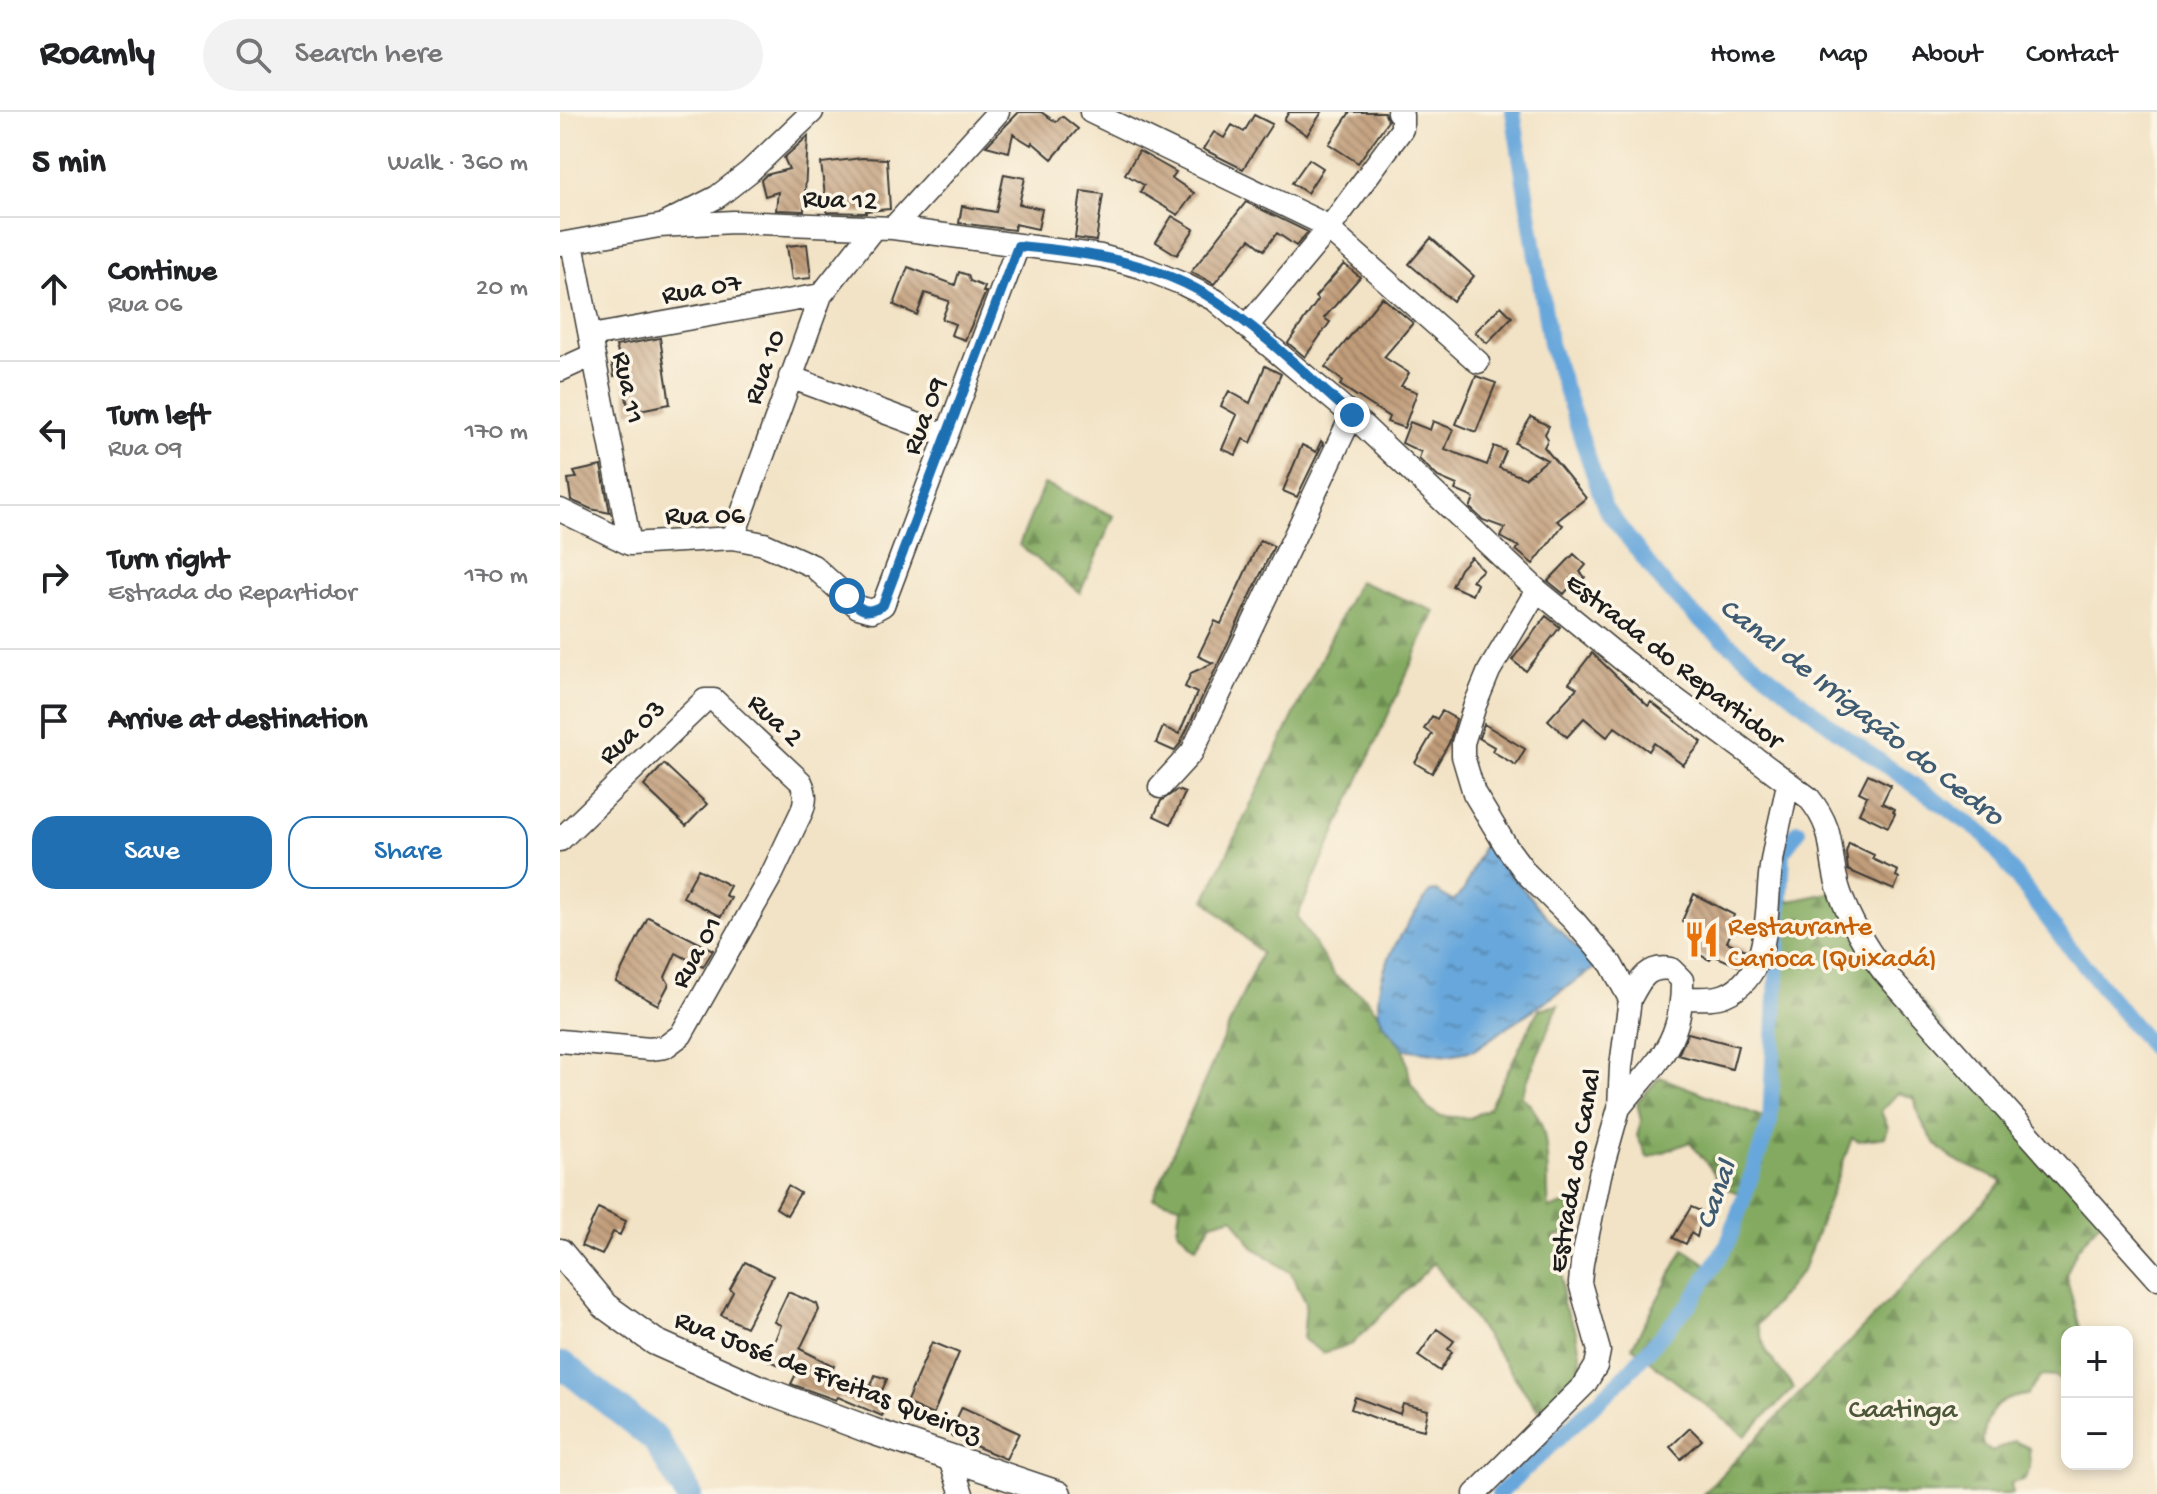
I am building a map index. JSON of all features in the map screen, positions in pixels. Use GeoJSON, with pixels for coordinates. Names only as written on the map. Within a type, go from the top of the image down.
{"type":"FeatureCollection","features":[{"type":"Feature","properties":{"kind":"main road","name":"Rua José de Freitas Queiroz"},"geometry":{"type":"LineString","coordinates":[[560,1252],[605,1306],[655,1342],[758,1388],[872,1431],[1058,1494]]}},
{"type":"Feature","properties":{"kind":"street"},"geometry":{"type":"LineString","coordinates":[[566,244],[659,226],[717,197],[749,172],[812,112]]}},
{"type":"Feature","properties":{"kind":"street","name":"Rua 10"},"geometry":{"type":"LineString","coordinates":[[733,538],[821,295],[998,112]]}},
{"type":"Feature","properties":{"kind":"street"},"geometry":{"type":"LineString","coordinates":[[1091,112],[1330,227],[1336,236],[1478,362]]}},
{"type":"Feature","properties":{"kind":"street"},"geometry":{"type":"LineString","coordinates":[[1248,325],[1330,227],[1402,129],[1402,115],[1398,112]]}},
{"type":"Feature","properties":{"kind":"street","name":"Rua 12"},"geometry":{"type":"LineString","coordinates":[[659,226],[733,222],[883,228],[1018,246]]}},
{"type":"Feature","properties":{"kind":"street","name":"Rua 11"},"geometry":{"type":"LineString","coordinates":[[566,244],[592,345],[630,544]]}},
{"type":"Feature","properties":{"kind":"street","name":"Estrada do Repartidor"},"geometry":{"type":"LineString","coordinates":[[1018,246],[1101,256],[1141,267],[1215,300],[1352,415],[1537,590],[1624,661],[1809,798],[1827,823],[1839,891],[1883,971],[2157,1278]]}},
{"type":"Feature","properties":{"kind":"street","name":"Rua 09"},"geometry":{"type":"LineString","coordinates":[[883,605],[1018,246]]}},
{"type":"Feature","properties":{"kind":"street","name":"Rua 07"},"geometry":{"type":"LineString","coordinates":[[560,370],[592,345],[821,295]]}},
{"type":"Feature","properties":{"kind":"street"},"geometry":{"type":"LineString","coordinates":[[790,377],[946,435]]}},
{"type":"Feature","properties":{"kind":"street"},"geometry":{"type":"LineString","coordinates":[[1160,787],[1192,752],[1352,415]]}},
{"type":"Feature","properties":{"kind":"street","name":"Rua 06"},"geometry":{"type":"LineString","coordinates":[[560,510],[630,544],[733,538],[764,544],[813,566],[864,610],[872,611],[883,605]]}},
{"type":"Feature","properties":{"kind":"street"},"geometry":{"type":"LineString","coordinates":[[1537,590],[1489,671],[1475,705],[1463,743],[1467,775],[1474,793],[1526,873],[1611,964],[1630,999]]}},
{"type":"Feature","properties":{"kind":"street","name":"Rua 2"},"geometry":{"type":"LineString","coordinates":[[710,699],[801,782]]}},
{"type":"Feature","properties":{"kind":"street","name":"Rua 03"},"geometry":{"type":"LineString","coordinates":[[560,840],[700,703],[710,699]]}},
{"type":"Feature","properties":{"kind":"street","name":"Rua 01"},"geometry":{"type":"LineString","coordinates":[[560,1041],[650,1049],[665,1047],[681,1035],[772,874],[802,811],[806,800],[801,782]]}},
{"type":"Feature","properties":{"kind":"street"},"geometry":{"type":"LineString","coordinates":[[1682,998],[1725,995],[1740,986],[1754,967],[1768,914],[1771,868],[1788,783]]}},
{"type":"Feature","properties":{"kind":"street"},"geometry":{"type":"LineString","coordinates":[[1619,1108],[1668,1048],[1679,1020],[1682,980],[1679,974],[1662,968],[1653,969],[1645,974],[1630,999]]}},
{"type":"Feature","properties":{"kind":"street","name":"Estrada do Canal"},"geometry":{"type":"LineString","coordinates":[[1475,1494],[1585,1384],[1596,1366],[1599,1351],[1580,1283],[1600,1175],[1619,1108],[1630,999]]}},
{"type":"Feature","properties":{"kind":"street"},"geometry":{"type":"LineString","coordinates":[[949,1457],[962,1494]]}},
{"type":"Feature","properties":{"kind":"green space"},"geometry":{"type":"Polygon","coordinates":[[[1044,484],[1114,516],[1080,593],[1019,545],[1044,484]]]}},
{"type":"Feature","properties":{"kind":"green space"},"geometry":{"type":"Polygon","coordinates":[[[1358,581],[1435,611],[1297,917],[1335,976],[1366,998],[1404,1049],[1411,1083],[1428,1109],[1440,1116],[1470,1118],[1489,1108],[1539,1009],[1558,1005],[1521,1096],[1532,1107],[1544,1133],[1549,1209],[1568,1203],[1572,1233],[1552,1237],[1567,1251],[1562,1275],[1563,1305],[1576,1331],[1582,1365],[1562,1393],[1538,1410],[1434,1263],[1352,1344],[1323,1353],[1303,1339],[1306,1303],[1291,1273],[1253,1247],[1233,1217],[1212,1223],[1196,1247],[1177,1230],[1180,1205],[1153,1198],[1261,953],[1205,900],[1358,581]]]}},
{"type":"Feature","properties":{"kind":"green space","name":"Caatinga"},"geometry":{"type":"Polygon","coordinates":[[[1839,891],[1849,915],[2103,1218],[2077,1249],[2066,1275],[2079,1326],[2061,1326],[2061,1382],[2056,1377],[2041,1376],[2027,1395],[1999,1404],[1987,1423],[1982,1444],[1992,1452],[2015,1441],[2029,1448],[2030,1468],[2024,1480],[2011,1483],[2013,1494],[1703,1494],[2003,1182],[1950,1157],[1942,1150],[1922,1122],[1915,1099],[1898,1093],[1881,1111],[1888,1128],[1885,1137],[1858,1141],[1852,1138],[1803,1270],[1757,1325],[1767,1353],[1794,1388],[1745,1436],[1632,1347],[1684,1249],[1712,1268],[1728,1243],[1744,1195],[1722,1187],[1690,1142],[1648,1158],[1637,1136],[1641,1121],[1637,1102],[1660,1077],[1770,1120],[1780,903],[1839,891]]]}},
{"type":"Feature","properties":{"kind":"water"},"geometry":{"type":"Polygon","coordinates":[[[1485,841],[1538,906],[1596,967],[1474,1050],[1449,1055],[1404,1049],[1380,1018],[1378,998],[1386,965],[1411,918],[1430,892],[1436,891],[1453,901],[1464,890],[1485,841]]]}},
{"type":"Feature","properties":{"kind":"building"},"geometry":{"type":"Polygon","coordinates":[[[1019,112],[1041,112],[1056,122],[1062,116],[1078,129],[1052,159],[1032,142],[1031,145],[1013,134],[1009,152],[986,146],[1019,112]]]}},
{"type":"Feature","properties":{"kind":"building"},"geometry":{"type":"Polygon","coordinates":[[[1289,112],[1322,112],[1307,135],[1284,120],[1289,112]]]}},
{"type":"Feature","properties":{"kind":"building"},"geometry":{"type":"Polygon","coordinates":[[[1350,112],[1384,112],[1388,121],[1358,163],[1329,144],[1350,112]]]}},
{"type":"Feature","properties":{"kind":"building"},"geometry":{"type":"Polygon","coordinates":[[[1254,115],[1272,124],[1243,169],[1203,149],[1214,132],[1224,138],[1232,125],[1244,132],[1254,115]]]}},
{"type":"Feature","properties":{"kind":"building"},"geometry":{"type":"Polygon","coordinates":[[[808,136],[804,211],[776,210],[778,192],[765,196],[761,180],[766,175],[789,169],[784,158],[808,136]]]}},
{"type":"Feature","properties":{"kind":"building"},"geometry":{"type":"Polygon","coordinates":[[[1139,151],[1176,172],[1172,178],[1194,193],[1178,215],[1140,192],[1144,185],[1125,174],[1139,151]]]}},
{"type":"Feature","properties":{"kind":"building"},"geometry":{"type":"Polygon","coordinates":[[[862,158],[887,159],[890,209],[866,213],[827,212],[821,163],[862,158]]]}},
{"type":"Feature","properties":{"kind":"building"},"geometry":{"type":"Polygon","coordinates":[[[1309,159],[1323,168],[1307,193],[1292,183],[1309,159]]]}},
{"type":"Feature","properties":{"kind":"building"},"geometry":{"type":"Polygon","coordinates":[[[1004,174],[1025,178],[1019,204],[1042,209],[1038,229],[1015,224],[1014,230],[959,223],[962,206],[996,212],[1004,174]]]}},
{"type":"Feature","properties":{"kind":"building"},"geometry":{"type":"Polygon","coordinates":[[[1081,191],[1103,194],[1096,241],[1075,238],[1081,191]]]}},
{"type":"Feature","properties":{"kind":"building"},"geometry":{"type":"Polygon","coordinates":[[[1246,202],[1308,232],[1296,246],[1277,233],[1264,250],[1250,239],[1214,284],[1191,272],[1246,202]]]}},
{"type":"Feature","properties":{"kind":"building"},"geometry":{"type":"Polygon","coordinates":[[[1172,216],[1194,229],[1177,255],[1156,242],[1172,216]]]}},
{"type":"Feature","properties":{"kind":"building"},"geometry":{"type":"Polygon","coordinates":[[[1431,238],[1474,276],[1453,301],[1409,264],[1431,238]]]}},
{"type":"Feature","properties":{"kind":"building"},"geometry":{"type":"Polygon","coordinates":[[[807,244],[811,278],[792,280],[787,246],[807,244]]]}},
{"type":"Feature","properties":{"kind":"building"},"geometry":{"type":"Polygon","coordinates":[[[1344,264],[1360,277],[1324,318],[1330,322],[1305,357],[1288,343],[1318,300],[1315,297],[1344,264]]]}},
{"type":"Feature","properties":{"kind":"building"},"geometry":{"type":"Polygon","coordinates":[[[908,267],[955,285],[959,272],[985,287],[983,292],[986,292],[965,340],[951,335],[955,324],[942,319],[949,301],[925,293],[917,315],[894,305],[908,267]]]}},
{"type":"Feature","properties":{"kind":"building"},"geometry":{"type":"Polygon","coordinates":[[[1382,297],[1413,323],[1384,357],[1409,373],[1401,386],[1417,392],[1404,428],[1387,422],[1389,417],[1340,385],[1343,381],[1325,367],[1382,297]]]}},
{"type":"Feature","properties":{"kind":"building"},"geometry":{"type":"Polygon","coordinates":[[[1501,306],[1512,317],[1487,343],[1475,332],[1501,306]]]}},
{"type":"Feature","properties":{"kind":"building"},"geometry":{"type":"Polygon","coordinates":[[[660,338],[670,404],[629,412],[622,374],[614,376],[611,359],[619,357],[616,346],[660,338]]]}},
{"type":"Feature","properties":{"kind":"building"},"geometry":{"type":"Polygon","coordinates":[[[1265,366],[1281,374],[1251,443],[1243,439],[1236,455],[1222,449],[1237,415],[1221,406],[1229,391],[1250,403],[1265,366]]]}},
{"type":"Feature","properties":{"kind":"building"},"geometry":{"type":"Polygon","coordinates":[[[1476,376],[1496,383],[1476,432],[1456,424],[1476,376]]]}},
{"type":"Feature","properties":{"kind":"building"},"geometry":{"type":"Polygon","coordinates":[[[1531,417],[1549,426],[1544,447],[1586,498],[1557,521],[1563,525],[1533,564],[1516,550],[1519,547],[1501,537],[1505,528],[1483,520],[1470,508],[1474,498],[1455,490],[1457,485],[1438,477],[1419,459],[1421,452],[1402,443],[1410,422],[1430,430],[1433,421],[1453,429],[1445,449],[1487,465],[1494,446],[1506,451],[1499,468],[1525,478],[1547,460],[1515,443],[1531,417]]]}},
{"type":"Feature","properties":{"kind":"building"},"geometry":{"type":"Polygon","coordinates":[[[1321,441],[1323,443],[1297,497],[1283,491],[1302,445],[1316,452],[1321,441]]]}},
{"type":"Feature","properties":{"kind":"building"},"geometry":{"type":"Polygon","coordinates":[[[601,466],[610,513],[571,500],[568,479],[577,478],[574,472],[601,466]]]}},
{"type":"Feature","properties":{"kind":"building"},"geometry":{"type":"Polygon","coordinates":[[[1260,540],[1274,546],[1180,744],[1174,751],[1156,743],[1163,727],[1179,734],[1197,693],[1185,687],[1191,673],[1213,663],[1198,656],[1215,621],[1221,624],[1260,540]]]}},
{"type":"Feature","properties":{"kind":"building"},"geometry":{"type":"Polygon","coordinates":[[[1574,554],[1586,565],[1580,572],[1585,577],[1577,586],[1574,582],[1564,594],[1548,581],[1574,554]]]}},
{"type":"Feature","properties":{"kind":"building"},"geometry":{"type":"Polygon","coordinates":[[[1471,557],[1483,570],[1472,580],[1477,584],[1472,595],[1452,586],[1460,569],[1471,557]]]}},
{"type":"Feature","properties":{"kind":"building"},"geometry":{"type":"Polygon","coordinates":[[[1546,616],[1560,627],[1526,671],[1512,660],[1546,616]]]}},
{"type":"Feature","properties":{"kind":"building"},"geometry":{"type":"Polygon","coordinates":[[[1592,653],[1648,706],[1651,702],[1702,742],[1683,765],[1654,743],[1649,751],[1615,727],[1607,737],[1584,718],[1567,737],[1548,720],[1577,688],[1569,683],[1592,653]]]}},
{"type":"Feature","properties":{"kind":"building"},"geometry":{"type":"Polygon","coordinates":[[[1442,711],[1456,719],[1449,743],[1432,773],[1415,763],[1432,734],[1424,729],[1432,716],[1437,719],[1442,711]]]}},
{"type":"Feature","properties":{"kind":"building"},"geometry":{"type":"Polygon","coordinates":[[[1484,724],[1525,749],[1516,765],[1492,751],[1494,747],[1479,738],[1484,724]]]}},
{"type":"Feature","properties":{"kind":"building"},"geometry":{"type":"Polygon","coordinates":[[[664,764],[707,804],[686,826],[644,786],[664,764]]]}},
{"type":"Feature","properties":{"kind":"building"},"geometry":{"type":"Polygon","coordinates":[[[1868,774],[1891,785],[1882,803],[1894,809],[1895,814],[1888,827],[1859,813],[1867,796],[1859,792],[1868,774]]]}},
{"type":"Feature","properties":{"kind":"building"},"geometry":{"type":"Polygon","coordinates":[[[1177,790],[1185,793],[1171,824],[1154,816],[1161,801],[1177,790]]]}},
{"type":"Feature","properties":{"kind":"building"},"geometry":{"type":"Polygon","coordinates":[[[1849,843],[1874,855],[1872,859],[1898,871],[1896,876],[1899,878],[1894,890],[1848,870],[1846,852],[1849,843]]]}},
{"type":"Feature","properties":{"kind":"building"},"geometry":{"type":"Polygon","coordinates":[[[698,869],[730,886],[725,895],[731,898],[721,917],[683,897],[698,869]]]}},
{"type":"Feature","properties":{"kind":"building"},"geometry":{"type":"Polygon","coordinates":[[[1694,894],[1734,915],[1732,921],[1735,923],[1727,942],[1746,950],[1738,966],[1713,955],[1710,960],[1693,952],[1702,930],[1682,921],[1694,894]]]}},
{"type":"Feature","properties":{"kind":"building"},"geometry":{"type":"Polygon","coordinates":[[[648,917],[713,950],[703,967],[676,953],[665,977],[669,984],[658,1005],[616,982],[648,917]]]}},
{"type":"Feature","properties":{"kind":"building"},"geometry":{"type":"Polygon","coordinates":[[[1688,1033],[1738,1046],[1732,1069],[1678,1055],[1688,1033]]]}},
{"type":"Feature","properties":{"kind":"building"},"geometry":{"type":"Polygon","coordinates":[[[788,1186],[800,1193],[787,1215],[776,1208],[788,1186]]]}},
{"type":"Feature","properties":{"kind":"building"},"geometry":{"type":"Polygon","coordinates":[[[1691,1207],[1703,1212],[1697,1237],[1691,1233],[1686,1244],[1673,1238],[1691,1207]]]}},
{"type":"Feature","properties":{"kind":"building"},"geometry":{"type":"Polygon","coordinates":[[[598,1208],[626,1221],[620,1235],[613,1232],[602,1255],[581,1246],[598,1208]]]}},
{"type":"Feature","properties":{"kind":"building"},"geometry":{"type":"Polygon","coordinates":[[[745,1262],[773,1276],[746,1327],[721,1315],[733,1292],[730,1289],[745,1262]]]}},
{"type":"Feature","properties":{"kind":"building"},"geometry":{"type":"Polygon","coordinates":[[[788,1292],[817,1304],[819,1310],[800,1349],[834,1366],[830,1374],[862,1391],[864,1386],[870,1388],[875,1375],[887,1379],[879,1397],[889,1401],[882,1416],[838,1397],[836,1400],[791,1384],[797,1372],[767,1360],[781,1325],[774,1322],[788,1292]]]}},
{"type":"Feature","properties":{"kind":"building"},"geometry":{"type":"Polygon","coordinates":[[[1437,1329],[1454,1341],[1448,1349],[1452,1352],[1440,1371],[1418,1356],[1437,1329]]]}},
{"type":"Feature","properties":{"kind":"building"},"geometry":{"type":"Polygon","coordinates":[[[932,1342],[959,1353],[933,1415],[906,1403],[932,1342]]]}},
{"type":"Feature","properties":{"kind":"building"},"geometry":{"type":"Polygon","coordinates":[[[1355,1397],[1400,1414],[1403,1404],[1428,1410],[1424,1430],[1351,1409],[1355,1397]]]}},
{"type":"Feature","properties":{"kind":"building"},"geometry":{"type":"Polygon","coordinates":[[[962,1407],[1019,1433],[1006,1459],[949,1435],[962,1407]]]}},
{"type":"Feature","properties":{"kind":"building"},"geometry":{"type":"Polygon","coordinates":[[[1690,1428],[1702,1440],[1681,1459],[1670,1447],[1690,1428]]]}},
{"type":"Feature","properties":{"kind":"waterway","name":"Canal de Irrigação do Cedro"},"geometry":{"type":"LineString","coordinates":[[1513,112],[1550,344],[1605,508],[1666,587],[1695,616],[1836,730],[1985,835],[2065,942],[2157,1054]]}},
{"type":"Feature","properties":{"kind":"waterway","name":"Canal"},"geometry":{"type":"LineString","coordinates":[[1499,1494],[1623,1378],[1692,1301],[1728,1243],[1770,1121],[1783,851],[1798,831]]}},
{"type":"Feature","properties":{"kind":"waterway"},"geometry":{"type":"LineString","coordinates":[[560,1366],[564,1366],[655,1439],[688,1494]]}},
{"type":"Feature","properties":{"kind":"place","name":"Restaurante Carioca (Quixadá)"},"geometry":{"type":"Point","coordinates":[1702,940]}},
{"type":"Feature","properties":{"kind":"route"},"geometry":{"type":"LineString","coordinates":[[847,596],[864,610],[872,611],[883,605],[1018,246],[1101,256],[1141,267],[1215,300],[1352,415]]}}]}
